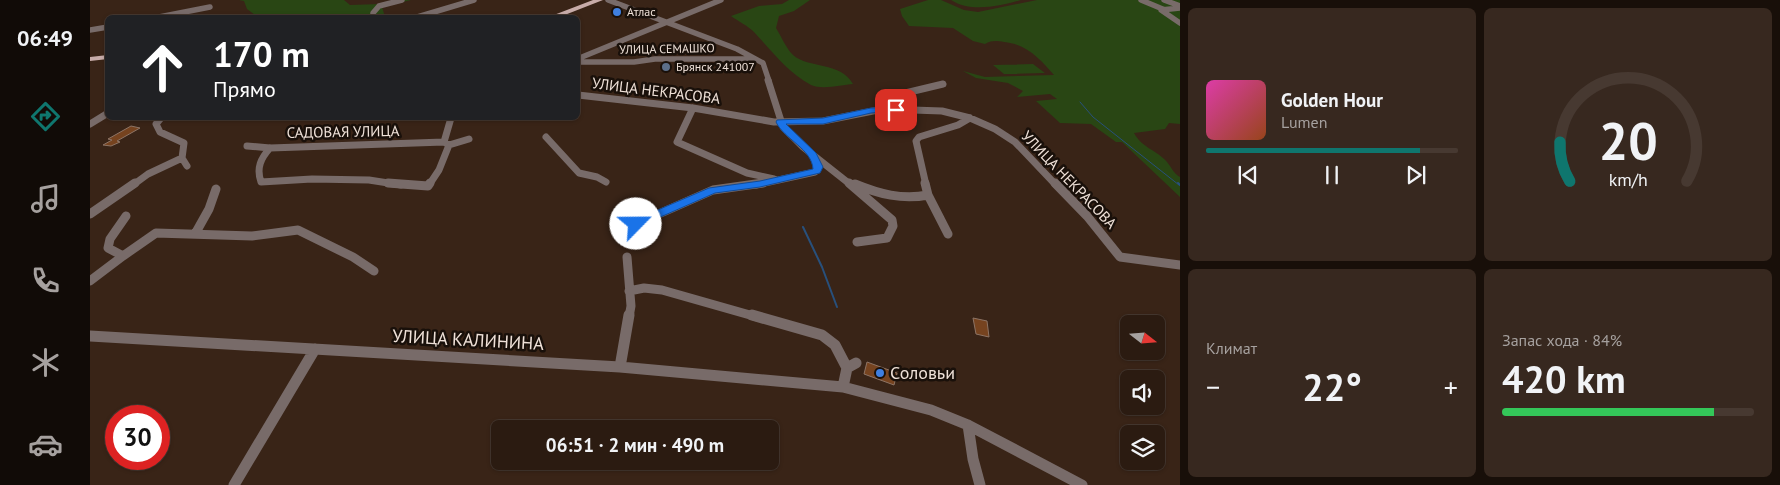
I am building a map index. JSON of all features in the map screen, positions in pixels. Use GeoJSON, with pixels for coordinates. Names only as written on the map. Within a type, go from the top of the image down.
{"type":"FeatureCollection","features":[{"type":"Feature","properties":{"kind":"main road"},"geometry":{"type":"LineString","coordinates":[[558,15],[600,0]]}},
{"type":"Feature","properties":{"kind":"main road"},"geometry":{"type":"LineString","coordinates":[[90,59],[105,57]]}},
{"type":"Feature","properties":{"kind":"street"},"geometry":{"type":"LineString","coordinates":[[373,15],[379,6],[402,0]]}},
{"type":"Feature","properties":{"kind":"street"},"geometry":{"type":"LineString","coordinates":[[424,15],[474,0]]}},
{"type":"Feature","properties":{"kind":"street"},"geometry":{"type":"LineString","coordinates":[[608,0],[737,49],[763,63],[770,80],[780,122],[783,127],[812,155],[843,178],[890,218],[893,223],[889,234],[884,240],[857,242]]}},
{"type":"Feature","properties":{"kind":"street"},"geometry":{"type":"LineString","coordinates":[[580,59],[721,0]]}},
{"type":"Feature","properties":{"kind":"street"},"geometry":{"type":"LineString","coordinates":[[1141,0],[1165,10]]}},
{"type":"Feature","properties":{"kind":"street"},"geometry":{"type":"LineString","coordinates":[[1164,0],[1178,9]]}},
{"type":"Feature","properties":{"kind":"street"},"geometry":{"type":"LineString","coordinates":[[169,15],[210,7]]}},
{"type":"Feature","properties":{"kind":"street"},"geometry":{"type":"LineString","coordinates":[[1178,9],[1161,10],[1180,23]]}},
{"type":"Feature","properties":{"kind":"street"},"geometry":{"type":"LineString","coordinates":[[90,30],[105,28]]}},
{"type":"Feature","properties":{"kind":"street","name":"УЛИЦА СЕМАШКО"},"geometry":{"type":"LineString","coordinates":[[580,61],[634,62],[655,59],[757,59]]}},
{"type":"Feature","properties":{"kind":"street"},"geometry":{"type":"LineString","coordinates":[[910,110],[898,99],[897,95],[943,84]]}},
{"type":"Feature","properties":{"kind":"street","name":"УЛИЦА НЕКРАСОВА"},"geometry":{"type":"LineString","coordinates":[[580,95],[692,108],[780,122],[823,121],[871,110],[942,112],[970,118],[995,129],[1015,142],[1087,216],[1120,257],[1180,265]]}},
{"type":"Feature","properties":{"kind":"street"},"geometry":{"type":"LineString","coordinates":[[692,108],[677,142],[747,173],[777,180]]}},
{"type":"Feature","properties":{"kind":"street"},"geometry":{"type":"LineString","coordinates":[[90,124],[105,115]]}},
{"type":"Feature","properties":{"kind":"street"},"geometry":{"type":"LineString","coordinates":[[948,234],[928,195],[916,141],[919,137],[958,125],[970,118]]}},
{"type":"Feature","properties":{"kind":"street"},"geometry":{"type":"LineString","coordinates":[[159,120],[156,124],[160,132],[184,143],[182,158],[187,166]]}},
{"type":"Feature","properties":{"kind":"street"},"geometry":{"type":"LineString","coordinates":[[270,148],[264,154],[258,166],[258,177],[261,182],[321,179],[369,180],[392,184],[428,186],[439,170],[452,120]]}},
{"type":"Feature","properties":{"kind":"street"},"geometry":{"type":"LineString","coordinates":[[546,137],[579,174],[597,177],[606,182]]}},
{"type":"Feature","properties":{"kind":"street","name":"САДОВАЯ УЛИЦА"},"geometry":{"type":"LineString","coordinates":[[246,146],[270,148],[446,144],[469,140]]}},
{"type":"Feature","properties":{"kind":"street"},"geometry":{"type":"LineString","coordinates":[[636,224],[713,190],[760,184],[817,171],[818,167],[812,155]]}},
{"type":"Feature","properties":{"kind":"street"},"geometry":{"type":"LineString","coordinates":[[90,214],[148,174],[182,158]]}},
{"type":"Feature","properties":{"kind":"street"},"geometry":{"type":"LineString","coordinates":[[843,178],[875,193],[917,197],[928,195]]}},
{"type":"Feature","properties":{"kind":"street"},"geometry":{"type":"LineString","coordinates":[[195,234],[209,209],[216,189]]}},
{"type":"Feature","properties":{"kind":"street"},"geometry":{"type":"LineString","coordinates":[[123,256],[108,248],[110,239],[126,216]]}},
{"type":"Feature","properties":{"kind":"street"},"geometry":{"type":"LineString","coordinates":[[90,281],[156,233],[252,236],[298,230],[353,257],[374,271]]}},
{"type":"Feature","properties":{"kind":"street"},"geometry":{"type":"LineString","coordinates":[[620,367],[631,306],[627,257]]}},
{"type":"Feature","properties":{"kind":"street"},"geometry":{"type":"LineString","coordinates":[[629,290],[644,288],[662,290],[822,335],[835,344],[852,366],[842,387]]}},
{"type":"Feature","properties":{"kind":"street","name":"УЛИЦА КАЛИНИНА"},"geometry":{"type":"LineString","coordinates":[[90,336],[620,367],[842,387],[930,410],[968,425],[1082,485]]}},
{"type":"Feature","properties":{"kind":"street"},"geometry":{"type":"LineString","coordinates":[[234,485],[315,349]]}},
{"type":"Feature","properties":{"kind":"street"},"geometry":{"type":"LineString","coordinates":[[968,425],[973,459],[980,485]]}},
{"type":"Feature","properties":{"kind":"green space"},"geometry":{"type":"Polygon","coordinates":[[[239,0],[344,0],[350,5],[381,4],[395,0],[411,0],[382,7],[384,15],[255,15],[247,9],[244,1],[239,0]]]}},
{"type":"Feature","properties":{"kind":"green space"},"geometry":{"type":"Polygon","coordinates":[[[789,0],[810,0],[794,11],[779,16],[776,28],[790,52],[807,62],[833,68],[847,77],[853,84],[826,87],[811,85],[787,68],[752,30],[731,16],[759,6],[782,4],[789,0]]]}},
{"type":"Feature","properties":{"kind":"green space"},"geometry":{"type":"Polygon","coordinates":[[[928,0],[941,0],[964,10],[978,12],[1037,0],[1180,0],[1180,124],[1169,123],[1165,129],[1134,133],[1141,142],[1163,158],[1180,177],[1180,197],[1122,142],[1116,142],[1091,124],[1060,123],[1036,101],[1057,99],[1050,94],[1017,97],[1023,91],[1008,83],[976,78],[963,71],[985,77],[1054,75],[1032,53],[1012,43],[992,41],[985,44],[973,41],[953,28],[909,26],[902,16],[900,9],[928,0]]]}},
{"type":"Feature","properties":{"kind":"green space"},"geometry":{"type":"Polygon","coordinates":[[[951,0],[1021,0],[995,6],[976,7],[959,4],[951,0]]]}},
{"type":"Feature","properties":{"kind":"green space"},"geometry":{"type":"Polygon","coordinates":[[[1033,64],[1045,73],[1004,74],[993,65],[1033,64]]]}},
{"type":"Feature","properties":{"kind":"building"},"geometry":{"type":"Polygon","coordinates":[[[131,126],[140,128],[117,141],[120,142],[111,146],[103,145],[112,140],[108,139],[131,126]]]}},
{"type":"Feature","properties":{"kind":"building"},"geometry":{"type":"Polygon","coordinates":[[[973,318],[987,321],[989,337],[976,334],[973,318]]]}},
{"type":"Feature","properties":{"kind":"building","name":"Соловьи"},"geometry":{"type":"Polygon","coordinates":[[[867,362],[897,373],[894,385],[864,374],[867,362]]]}},
{"type":"Feature","properties":{"kind":"waterway"},"geometry":{"type":"LineString","coordinates":[[1080,102],[1093,117],[1179,185]]}},
{"type":"Feature","properties":{"kind":"waterway"},"geometry":{"type":"LineString","coordinates":[[803,227],[822,267],[837,307]]}},
{"type":"Feature","properties":{"kind":"place","name":"Атлас"},"geometry":{"type":"Point","coordinates":[617,12]}},
{"type":"Feature","properties":{"kind":"place","name":"Брянск 241007"},"geometry":{"type":"Point","coordinates":[666,67]}},
{"type":"Feature","properties":{"kind":"place","name":"Соловьи"},"geometry":{"type":"Point","coordinates":[880,373]}},
{"type":"Feature","properties":{"kind":"route"},"geometry":{"type":"LineString","coordinates":[[636,224],[695,196],[713,190],[760,184],[817,171],[818,167],[812,155],[780,122],[823,121],[871,110],[896,110]]}}]}
